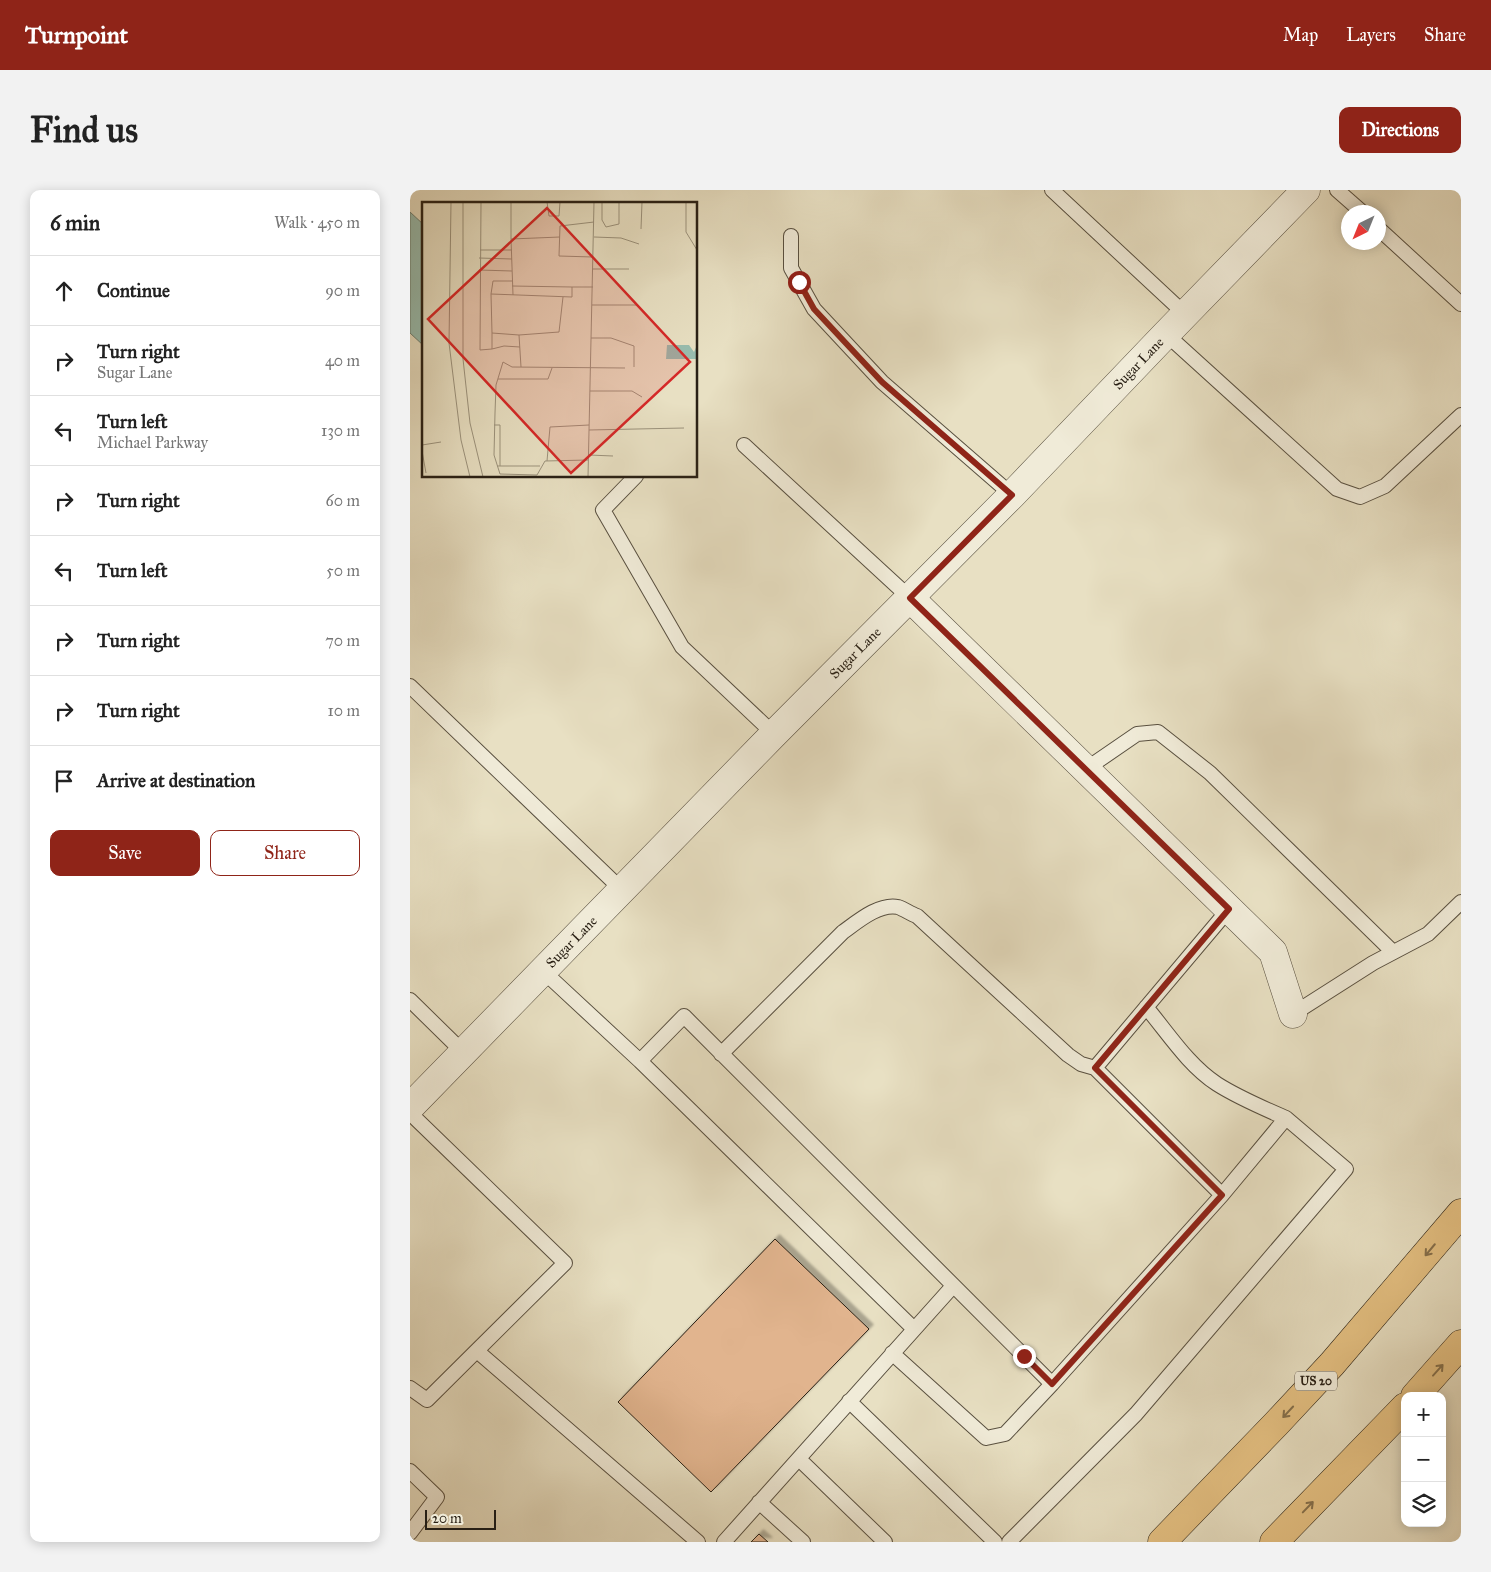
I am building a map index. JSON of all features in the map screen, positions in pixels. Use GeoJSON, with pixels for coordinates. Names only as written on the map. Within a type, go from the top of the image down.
{"type":"FeatureCollection","features":[{"type":"Feature","properties":{"kind":"highway","name":"US 20"},"geometry":{"type":"LineString","coordinates":[[1162,1542],[1332,1364],[1461,1213]]}},
{"type":"Feature","properties":{"kind":"highway"},"geometry":{"type":"LineString","coordinates":[[1419,1392],[1461,1344]]}},
{"type":"Feature","properties":{"kind":"highway"},"geometry":{"type":"LineString","coordinates":[[1274,1542],[1401,1411]]}},
{"type":"Feature","properties":{"kind":"street","name":"Sugar Lane"},"geometry":{"type":"LineString","coordinates":[[410,1107],[774,734],[1012,495],[1300,192]]}},
{"type":"Feature","properties":{"kind":"street"},"geometry":{"type":"LineString","coordinates":[[910,598],[1273,952],[1293,1014]]}},
{"type":"Feature","properties":{"kind":"lane"},"geometry":{"type":"LineString","coordinates":[[1052,190],[1185,314]]}},
{"type":"Feature","properties":{"kind":"lane"},"geometry":{"type":"LineString","coordinates":[[1338,190],[1354,205]]}},
{"type":"Feature","properties":{"kind":"lane"},"geometry":{"type":"LineString","coordinates":[[1386,235],[1461,304]]}},
{"type":"Feature","properties":{"kind":"lane"},"geometry":{"type":"LineString","coordinates":[[791,236],[791,268],[814,309],[882,382],[1012,495]]}},
{"type":"Feature","properties":{"kind":"lane"},"geometry":{"type":"LineString","coordinates":[[1166,334],[1337,488],[1360,497],[1385,486],[1461,416]]}},
{"type":"Feature","properties":{"kind":"lane"},"geometry":{"type":"LineString","coordinates":[[744,445],[910,598]]}},
{"type":"Feature","properties":{"kind":"lane"},"geometry":{"type":"LineString","coordinates":[[634,478],[603,510],[682,647],[774,734]]}},
{"type":"Feature","properties":{"kind":"lane"},"geometry":{"type":"LineString","coordinates":[[410,686],[622,890]]}},
{"type":"Feature","properties":{"kind":"lane"},"geometry":{"type":"LineString","coordinates":[[1086,769],[1137,734],[1158,732],[1210,773],[1393,952]]}},
{"type":"Feature","properties":{"kind":"lane"},"geometry":{"type":"LineString","coordinates":[[1293,1014],[1372,963],[1428,934],[1461,902]]}},
{"type":"Feature","properties":{"kind":"lane"},"geometry":{"type":"LineString","coordinates":[[721,1054],[843,932],[862,918],[882,909],[898,907],[917,916],[1068,1055],[1081,1064],[1095,1068],[1222,1195]]}},
{"type":"Feature","properties":{"kind":"lane"},"geometry":{"type":"LineString","coordinates":[[1095,1068],[1229,909]]}},
{"type":"Feature","properties":{"kind":"lane"},"geometry":{"type":"LineString","coordinates":[[543,971],[640,1061],[914,1329]]}},
{"type":"Feature","properties":{"kind":"lane"},"geometry":{"type":"LineString","coordinates":[[410,1000],[463,1052]]}},
{"type":"Feature","properties":{"kind":"lane"},"geometry":{"type":"LineString","coordinates":[[1009,1542],[1136,1414],[1346,1169],[1286,1118],[1239,1097],[1216,1083],[1185,1055],[1146,1007]]}},
{"type":"Feature","properties":{"kind":"lane"},"geometry":{"type":"LineString","coordinates":[[640,1061],[684,1016],[1052,1384]]}},
{"type":"Feature","properties":{"kind":"lane"},"geometry":{"type":"LineString","coordinates":[[410,1113],[565,1263],[428,1400],[410,1388]]}},
{"type":"Feature","properties":{"kind":"lane"},"geometry":{"type":"LineString","coordinates":[[892,1353],[986,1438],[1005,1434],[1222,1195],[1286,1118]]}},
{"type":"Feature","properties":{"kind":"lane"},"geometry":{"type":"LineString","coordinates":[[724,1542],[953,1286]]}},
{"type":"Feature","properties":{"kind":"lane"},"geometry":{"type":"LineString","coordinates":[[477,1351],[698,1542]]}},
{"type":"Feature","properties":{"kind":"lane"},"geometry":{"type":"LineString","coordinates":[[849,1402],[995,1542]]}},
{"type":"Feature","properties":{"kind":"lane"},"geometry":{"type":"LineString","coordinates":[[798,1458],[885,1542]]}},
{"type":"Feature","properties":{"kind":"lane"},"geometry":{"type":"LineString","coordinates":[[410,1470],[437,1497],[410,1533]]}},
{"type":"Feature","properties":{"kind":"lane"},"geometry":{"type":"LineString","coordinates":[[759,1502],[803,1542]]}},
{"type":"Feature","properties":{"kind":"shaded area"},"geometry":{"type":"Polygon","coordinates":[[[410,212],[422,223],[422,344],[410,333],[410,212]]]}},
{"type":"Feature","properties":{"kind":"building"},"geometry":{"type":"Polygon","coordinates":[[[775,1239],[869,1329],[711,1492],[618,1402],[775,1239]]]}},
{"type":"Feature","properties":{"kind":"building"},"geometry":{"type":"Polygon","coordinates":[[[759,1534],[768,1542],[751,1542],[759,1534]]]}},
{"type":"Feature","properties":{"kind":"route"},"geometry":{"type":"LineString","coordinates":[[799,282],[814,309],[882,382],[1012,495],[910,598],[1229,909],[1095,1068],[1222,1195],[1052,1384],[1024,1356]]}}]}
